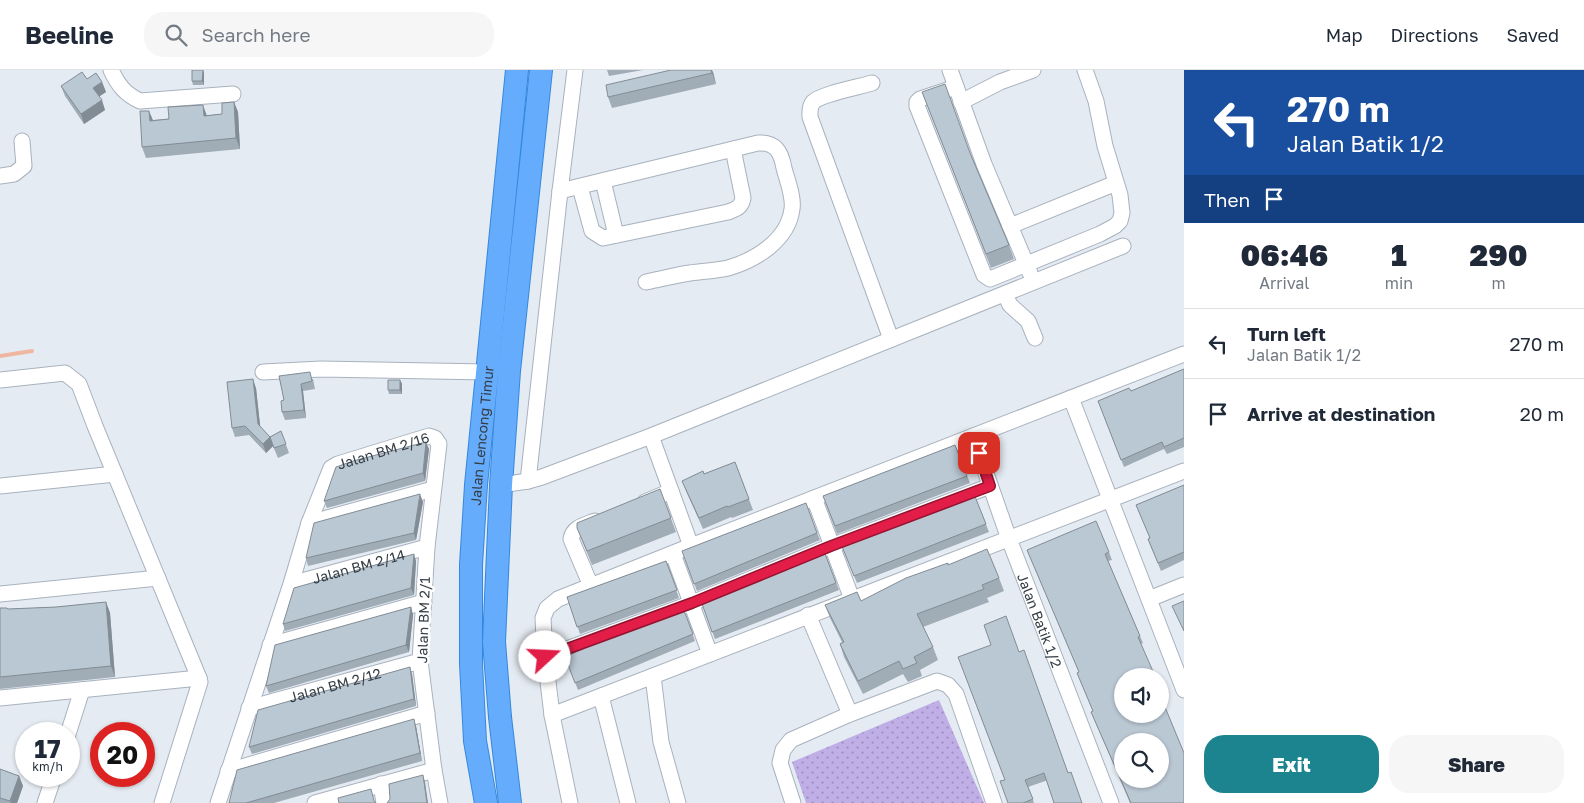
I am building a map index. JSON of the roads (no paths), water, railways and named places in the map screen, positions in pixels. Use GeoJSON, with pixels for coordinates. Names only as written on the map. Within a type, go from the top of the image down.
{"type":"FeatureCollection","features":[{"type":"Feature","properties":{"kind":"highway","name":"Jalan Lencong Timur"},"geometry":{"type":"LineString","coordinates":[[486,803],[475,741],[471,654],[471,565],[476,485],[517,70]]}},
{"type":"Feature","properties":{"kind":"highway","name":"Jalan Lencong Timur"},"geometry":{"type":"LineString","coordinates":[[510,803],[494,642],[500,485],[509,371],[541,70]]}},
{"type":"Feature","properties":{"kind":"street"},"geometry":{"type":"LineString","coordinates":[[111,70],[121,88],[130,96],[140,101],[233,94]]}},
{"type":"Feature","properties":{"kind":"street"},"geometry":{"type":"LineString","coordinates":[[528,481],[575,70]]}},
{"type":"Feature","properties":{"kind":"street"},"geometry":{"type":"LineString","coordinates":[[950,70],[984,164],[1034,282]]}},
{"type":"Feature","properties":{"kind":"street"},"geometry":{"type":"LineString","coordinates":[[961,102],[1000,82],[1033,70]]}},
{"type":"Feature","properties":{"kind":"street"},"geometry":{"type":"LineString","coordinates":[[956,86],[920,99],[917,102],[917,106],[984,274],[990,279],[1100,234],[1120,221],[1122,213],[1120,195],[1105,146],[1096,101],[1085,70]]}},
{"type":"Feature","properties":{"kind":"street"},"geometry":{"type":"LineString","coordinates":[[872,83],[821,97],[813,102],[810,109],[810,117],[891,339]]}},
{"type":"Feature","properties":{"kind":"street"},"geometry":{"type":"LineString","coordinates":[[0,176],[14,174],[24,166],[22,141]]}},
{"type":"Feature","properties":{"kind":"street"},"geometry":{"type":"LineString","coordinates":[[560,192],[758,142],[767,142],[778,150],[783,164],[792,207],[790,222],[772,245],[754,257],[728,268],[646,282]]}},
{"type":"Feature","properties":{"kind":"street"},"geometry":{"type":"LineString","coordinates":[[580,187],[592,231],[603,238],[737,209],[741,205],[743,198],[732,149]]}},
{"type":"Feature","properties":{"kind":"street"},"geometry":{"type":"LineString","coordinates":[[603,181],[616,235]]}},
{"type":"Feature","properties":{"kind":"street"},"geometry":{"type":"LineString","coordinates":[[1010,226],[1116,183]]}},
{"type":"Feature","properties":{"kind":"street"},"geometry":{"type":"LineString","coordinates":[[500,485],[528,481],[650,436],[1123,246]]}},
{"type":"Feature","properties":{"kind":"street"},"geometry":{"type":"LineString","coordinates":[[1005,294],[1010,304],[1028,321],[1036,338]]}},
{"type":"Feature","properties":{"kind":"street"},"geometry":{"type":"LineString","coordinates":[[570,803],[552,715],[545,657],[543,618],[547,608],[558,599],[1184,354]]}},
{"type":"Feature","properties":{"kind":"street"},"geometry":{"type":"LineString","coordinates":[[263,372],[321,369],[488,372]]}},
{"type":"Feature","properties":{"kind":"street"},"geometry":{"type":"LineString","coordinates":[[0,380],[66,373],[79,384],[199,678],[200,682],[162,803]]}},
{"type":"Feature","properties":{"kind":"street"},"geometry":{"type":"LineString","coordinates":[[1071,398],[1184,690]]}},
{"type":"Feature","properties":{"kind":"street","name":"Jalan BM 2/16"},"geometry":{"type":"LineString","coordinates":[[309,523],[331,468],[338,464],[429,436],[435,438]]}},
{"type":"Feature","properties":{"kind":"street"},"geometry":{"type":"LineString","coordinates":[[650,436],[691,546]]}},
{"type":"Feature","properties":{"kind":"street","name":"Jalan Batik 1/2"},"geometry":{"type":"LineString","coordinates":[[973,436],[1009,539],[1111,803]]}},
{"type":"Feature","properties":{"kind":"street","name":"Jalan BM 2/1"},"geometry":{"type":"LineString","coordinates":[[435,438],[439,444],[427,547],[420,661],[440,803]]}},
{"type":"Feature","properties":{"kind":"street"},"geometry":{"type":"LineString","coordinates":[[552,715],[1184,471]]}},
{"type":"Feature","properties":{"kind":"street"},"geometry":{"type":"LineString","coordinates":[[0,486],[115,474]]}},
{"type":"Feature","properties":{"kind":"street"},"geometry":{"type":"LineString","coordinates":[[545,657],[692,603],[831,546],[990,486]]}},
{"type":"Feature","properties":{"kind":"street"},"geometry":{"type":"LineString","coordinates":[[218,803],[291,584],[309,523],[434,489]]}},
{"type":"Feature","properties":{"kind":"street"},"geometry":{"type":"LineString","coordinates":[[628,508],[671,491]]}},
{"type":"Feature","properties":{"kind":"street"},"geometry":{"type":"LineString","coordinates":[[814,498],[852,599]]}},
{"type":"Feature","properties":{"kind":"street"},"geometry":{"type":"LineString","coordinates":[[590,586],[573,545],[572,533],[576,529],[611,515]]}},
{"type":"Feature","properties":{"kind":"street","name":"Jalan BM 2/14"},"geometry":{"type":"LineString","coordinates":[[291,584],[427,547]]}},
{"type":"Feature","properties":{"kind":"street"},"geometry":{"type":"LineString","coordinates":[[673,554],[710,654]]}},
{"type":"Feature","properties":{"kind":"street"},"geometry":{"type":"LineString","coordinates":[[0,594],[158,578]]}},
{"type":"Feature","properties":{"kind":"street"},"geometry":{"type":"LineString","coordinates":[[1149,599],[1184,585]]}},
{"type":"Feature","properties":{"kind":"street"},"geometry":{"type":"LineString","coordinates":[[270,645],[424,602]]}},
{"type":"Feature","properties":{"kind":"street"},"geometry":{"type":"LineString","coordinates":[[808,615],[850,714]]}},
{"type":"Feature","properties":{"kind":"street","name":"Jalan BM 2/12"},"geometry":{"type":"LineString","coordinates":[[249,708],[420,661]]}},
{"type":"Feature","properties":{"kind":"street"},"geometry":{"type":"LineString","coordinates":[[653,676],[661,742],[678,803]]}},
{"type":"Feature","properties":{"kind":"street"},"geometry":{"type":"LineString","coordinates":[[0,698],[199,678]]}},
{"type":"Feature","properties":{"kind":"street"},"geometry":{"type":"LineString","coordinates":[[793,803],[780,763],[783,750],[791,740],[850,714],[937,681],[948,685],[956,694],[994,803]]}},
{"type":"Feature","properties":{"kind":"street"},"geometry":{"type":"LineString","coordinates":[[72,722],[82,690]]}},
{"type":"Feature","properties":{"kind":"street"},"geometry":{"type":"LineString","coordinates":[[601,696],[628,803]]}},
{"type":"Feature","properties":{"kind":"street"},"geometry":{"type":"LineString","coordinates":[[228,771],[427,713]]}},
{"type":"Feature","properties":{"kind":"street"},"geometry":{"type":"LineString","coordinates":[[324,802],[380,784],[434,770]]}},
{"type":"Feature","properties":{"kind":"street"},"geometry":{"type":"LineString","coordinates":[[380,784],[384,803]]}},
{"type":"Feature","properties":{"kind":"street"},"geometry":{"type":"LineString","coordinates":[[45,803],[50,787]]}},
{"type":"Feature","properties":{"kind":"waterway"},"geometry":{"type":"LineString","coordinates":[[0,356],[32,351]]}}]}
